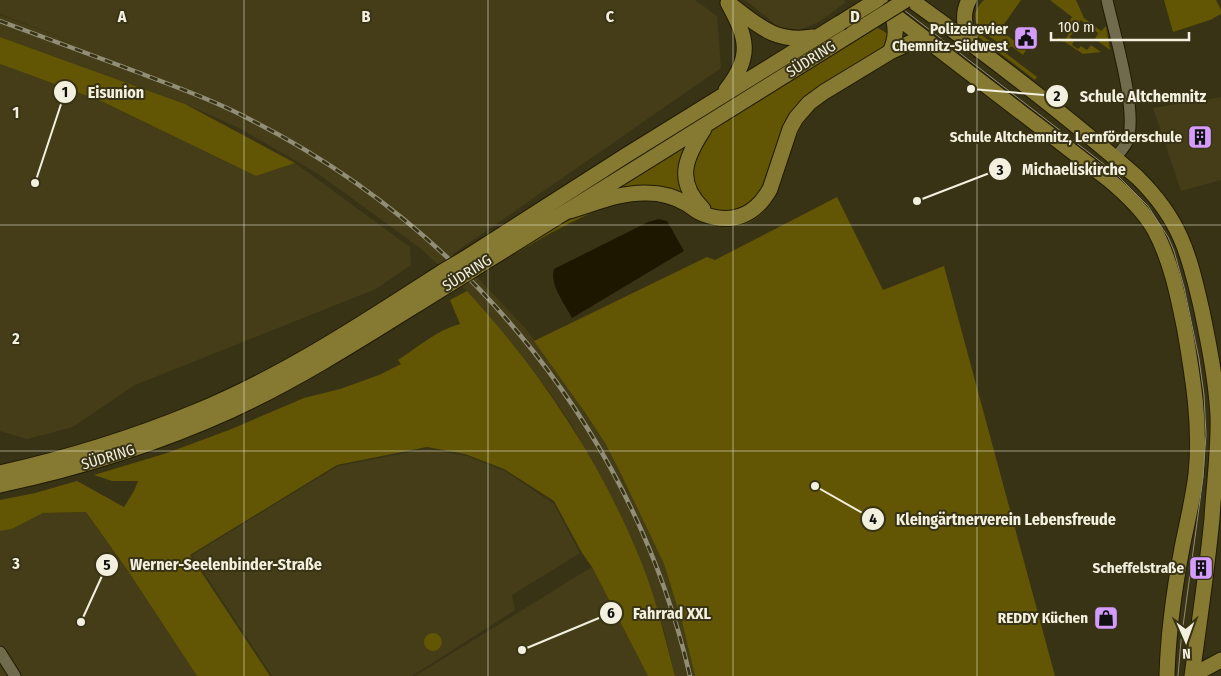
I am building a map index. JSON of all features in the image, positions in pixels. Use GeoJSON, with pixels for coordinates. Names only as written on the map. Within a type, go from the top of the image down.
{"type":"FeatureCollection","features":[{"type":"Feature","properties":{"kind":"main road"},"geometry":{"type":"LineString","coordinates":[[876,0],[1124,192],[1153,227],[1166,255],[1184,328],[1192,371],[1198,424],[1196,474],[1172,607],[1167,676]]}},
{"type":"Feature","properties":{"kind":"main road","name":"SÜDRING"},"geometry":{"type":"LineString","coordinates":[[0,486],[84,466],[154,442],[232,410],[321,362],[720,97],[876,0]]}},
{"type":"Feature","properties":{"kind":"main road","name":"SÜDRING"},"geometry":{"type":"LineString","coordinates":[[469,264],[569,211],[906,0]]}},
{"type":"Feature","properties":{"kind":"main road"},"geometry":{"type":"LineString","coordinates":[[911,0],[971,43],[1115,158],[1149,188],[1176,224],[1194,274],[1214,375],[1218,415],[1217,469],[1209,550],[1192,676]]}},
{"type":"Feature","properties":{"kind":"main road"},"geometry":{"type":"LineString","coordinates":[[970,0],[964,13],[964,21],[971,43]]}},
{"type":"Feature","properties":{"kind":"main road"},"geometry":{"type":"LineString","coordinates":[[726,1],[763,29],[788,39],[816,37]]}},
{"type":"Feature","properties":{"kind":"main road"},"geometry":{"type":"LineString","coordinates":[[720,97],[738,75],[745,50],[740,27],[726,1]]}},
{"type":"Feature","properties":{"kind":"main road"},"geometry":{"type":"LineString","coordinates":[[890,52],[894,44],[896,32],[892,12]]}},
{"type":"Feature","properties":{"kind":"main road"},"geometry":{"type":"LineString","coordinates":[[749,98],[772,73],[776,62],[776,50],[763,29]]}},
{"type":"Feature","properties":{"kind":"main road"},"geometry":{"type":"LineString","coordinates":[[569,211],[620,196],[648,193],[661,194],[676,199],[701,214],[722,218],[739,217],[757,208],[762,203],[770,189],[790,129],[809,103],[890,52],[916,40],[928,41]]}},
{"type":"Feature","properties":{"kind":"main road"},"geometry":{"type":"LineString","coordinates":[[706,125],[690,150],[685,166],[685,174],[691,195],[714,217]]}},
{"type":"Feature","properties":{"kind":"main road","name":"SÜDRING"},"geometry":{"type":"LineString","coordinates":[[0,472],[64,458],[132,436],[196,412],[300,360],[448,277]]}},
{"type":"Feature","properties":{"kind":"main road"},"geometry":{"type":"LineString","coordinates":[[1192,676],[1221,660]]}},
{"type":"Feature","properties":{"kind":"street"},"geometry":{"type":"LineString","coordinates":[[1107,0],[1128,93],[1131,120],[1126,144],[1115,158]]}},
{"type":"Feature","properties":{"kind":"street"},"geometry":{"type":"LineString","coordinates":[[0,652],[15,676]]}},
{"type":"Feature","properties":{"kind":"shaded area"},"geometry":{"type":"Polygon","coordinates":[[[0,0],[695,0],[717,16],[721,68],[453,254],[526,329],[566,384],[605,443],[664,564],[682,622],[695,676],[675,676],[665,634],[645,571],[619,511],[571,424],[550,393],[467,291],[420,248],[320,175],[239,128],[185,104],[0,37],[0,15],[77,43],[0,14],[0,0]]]}},
{"type":"Feature","properties":{"kind":"shaded area"},"geometry":{"type":"Polygon","coordinates":[[[745,0],[844,0],[846,2],[819,22],[799,30],[789,31],[780,28],[745,0]]]}},
{"type":"Feature","properties":{"kind":"shaded area"},"geometry":{"type":"Polygon","coordinates":[[[984,0],[1021,0],[1000,30],[1026,50],[1023,55],[1011,46],[1008,49],[980,28],[975,16],[977,8],[984,0]]]}},
{"type":"Feature","properties":{"kind":"shaded area"},"geometry":{"type":"Polygon","coordinates":[[[1050,0],[1076,0],[1084,18],[1101,31],[1106,26],[1110,50],[1095,39],[1098,33],[1081,20],[1070,37],[1074,41],[1072,45],[1078,49],[1081,46],[1087,50],[1091,45],[1101,52],[1083,54],[1065,42],[1056,40],[1067,37],[1069,32],[1067,24],[1072,17],[1050,0]]]}},
{"type":"Feature","properties":{"kind":"shaded area"},"geometry":{"type":"Polygon","coordinates":[[[1164,0],[1216,0],[1221,14],[1210,20],[1173,32],[1164,0]]]}},
{"type":"Feature","properties":{"kind":"shaded area"},"geometry":{"type":"Polygon","coordinates":[[[876,27],[892,36],[894,44],[809,103],[770,189],[739,217],[661,194],[569,211],[876,27]]]}},
{"type":"Feature","properties":{"kind":"shaded area"},"geometry":{"type":"Polygon","coordinates":[[[971,27],[1037,77],[1035,80],[977,36],[971,27]]]}},
{"type":"Feature","properties":{"kind":"shaded area"},"geometry":{"type":"Polygon","coordinates":[[[0,37],[185,104],[295,163],[256,176],[101,101],[0,64],[0,37]]]}},
{"type":"Feature","properties":{"kind":"shaded area"},"geometry":{"type":"Polygon","coordinates":[[[907,47],[907,54],[901,54],[850,84],[812,111],[798,133],[783,177],[770,204],[761,215],[748,223],[735,227],[716,226],[695,217],[682,207],[669,202],[645,198],[614,204],[596,211],[514,254],[507,254],[573,218],[627,198],[642,196],[658,197],[677,204],[706,220],[721,225],[729,226],[748,220],[760,212],[770,201],[782,175],[795,132],[807,111],[833,90],[907,47]]]}},
{"type":"Feature","properties":{"kind":"shaded area"},"geometry":{"type":"Polygon","coordinates":[[[0,64],[101,101],[256,176],[295,163],[410,247],[411,265],[376,289],[135,385],[73,427],[27,439],[0,431],[0,64]]]}},
{"type":"Feature","properties":{"kind":"shaded area"},"geometry":{"type":"Polygon","coordinates":[[[1221,97],[1221,180],[1181,191],[1153,108],[1221,97]]]}},
{"type":"Feature","properties":{"kind":"shaded area"},"geometry":{"type":"Polygon","coordinates":[[[837,197],[883,290],[944,266],[1055,676],[695,676],[682,622],[664,564],[619,470],[605,443],[586,414],[534,341],[707,257],[715,260],[837,197]]]}},
{"type":"Feature","properties":{"kind":"shaded area"},"geometry":{"type":"Polygon","coordinates":[[[659,219],[667,221],[684,251],[572,318],[556,287],[553,275],[554,269],[648,222],[659,219]]]}},
{"type":"Feature","properties":{"kind":"shaded area"},"geometry":{"type":"Polygon","coordinates":[[[467,291],[521,355],[546,389],[592,460],[612,497],[646,574],[675,676],[648,676],[592,567],[582,553],[554,501],[504,469],[465,454],[427,447],[337,465],[190,555],[270,676],[197,676],[128,571],[86,512],[43,513],[12,529],[0,531],[0,500],[35,493],[77,481],[124,507],[138,481],[112,481],[94,475],[167,453],[229,430],[304,398],[340,389],[379,375],[401,364],[398,360],[428,339],[443,330],[460,324],[450,300],[467,291]]]}},
{"type":"Feature","properties":{"kind":"shaded area"},"geometry":{"type":"Polygon","coordinates":[[[427,449],[467,456],[505,471],[554,504],[580,553],[512,595],[515,610],[412,676],[272,676],[192,555],[338,466],[427,449]]]}},
{"type":"Feature","properties":{"kind":"shaded area"},"geometry":{"type":"Polygon","coordinates":[[[86,512],[128,571],[197,676],[0,676],[0,531],[12,529],[43,513],[86,512]]]}},
{"type":"Feature","properties":{"kind":"shaded area"},"geometry":{"type":"Polygon","coordinates":[[[592,567],[648,676],[415,676],[592,567]]]}},
{"type":"Feature","properties":{"kind":"shaded area"},"geometry":{"type":"Polygon","coordinates":[[[433,633],[439,636],[442,642],[439,648],[433,651],[427,648],[424,642],[427,636],[433,633]]]}},
{"type":"Feature","properties":{"kind":"tram line"},"geometry":{"type":"LineString","coordinates":[[891,0],[1114,172],[1148,206],[1168,237],[1174,251],[1184,287],[1199,359],[1204,395],[1206,435],[1203,478],[1178,676]]}},
{"type":"Feature","properties":{"kind":"railway"},"geometry":{"type":"LineString","coordinates":[[0,21],[181,89],[253,121],[332,167],[406,221],[473,283],[533,350],[585,424],[629,504],[664,588],[690,676]]}},
{"type":"Feature","properties":{"kind":"place","name":"Polizeirevier Chemnitz-Südwest"},"geometry":{"type":"Point","coordinates":[1026,38]}},
{"type":"Feature","properties":{"kind":"place","name":"Schule Altchemnitz"},"geometry":{"type":"Point","coordinates":[971,89]}},
{"type":"Feature","properties":{"kind":"place","name":"Schule Altchemnitz, Lernförderschule"},"geometry":{"type":"Point","coordinates":[1200,137]}},
{"type":"Feature","properties":{"kind":"place","name":"Eisunion"},"geometry":{"type":"Point","coordinates":[35,183]}},
{"type":"Feature","properties":{"kind":"place","name":"Michaeliskirche"},"geometry":{"type":"Point","coordinates":[917,201]}},
{"type":"Feature","properties":{"kind":"place","name":"Kleingärtnerverein Lebensfreude"},"geometry":{"type":"Point","coordinates":[815,486]}},
{"type":"Feature","properties":{"kind":"place","name":"Scheffelstraße"},"geometry":{"type":"Point","coordinates":[1201,568]}},
{"type":"Feature","properties":{"kind":"place","name":"REDDY Küchen"},"geometry":{"type":"Point","coordinates":[1106,618]}},
{"type":"Feature","properties":{"kind":"place","name":"Werner-Seelenbinder-Straße"},"geometry":{"type":"Point","coordinates":[81,622]}},
{"type":"Feature","properties":{"kind":"place","name":"Fahrrad XXL"},"geometry":{"type":"Point","coordinates":[522,650]}}]}
